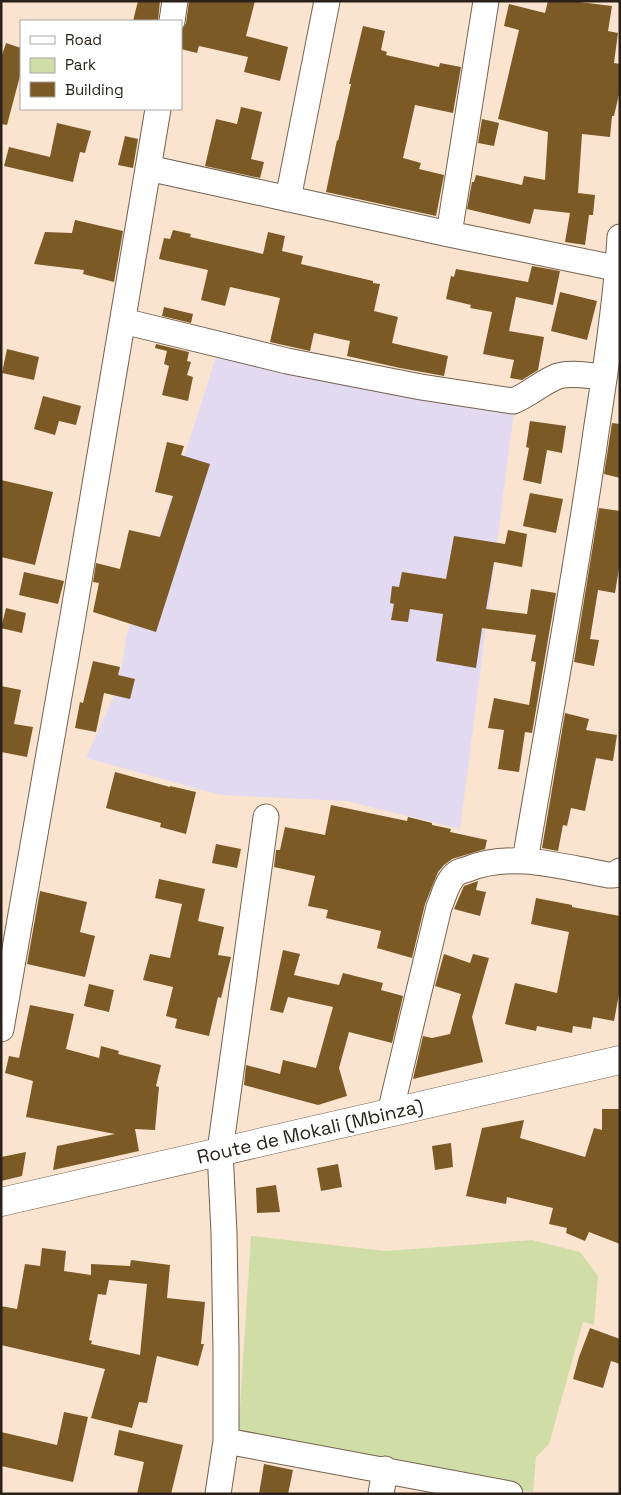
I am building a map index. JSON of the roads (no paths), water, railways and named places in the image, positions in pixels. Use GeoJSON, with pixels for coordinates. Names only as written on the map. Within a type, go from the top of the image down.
{"type":"FeatureCollection","features":[{"type":"Feature","properties":{"kind":"street"},"geometry":{"type":"LineString","coordinates":[[172,20],[175,1]]}},
{"type":"Feature","properties":{"kind":"street"},"geometry":{"type":"LineString","coordinates":[[288,199],[328,1]]}},
{"type":"Feature","properties":{"kind":"street"},"geometry":{"type":"LineString","coordinates":[[449,234],[486,1]]}},
{"type":"Feature","properties":{"kind":"street"},"geometry":{"type":"LineString","coordinates":[[1,1030],[158,110]]}},
{"type":"Feature","properties":{"kind":"street"},"geometry":{"type":"LineString","coordinates":[[148,168],[619,269]]}},
{"type":"Feature","properties":{"kind":"street"},"geometry":{"type":"LineString","coordinates":[[525,861],[588,493],[619,269],[620,237]]}},
{"type":"Feature","properties":{"kind":"street"},"geometry":{"type":"LineString","coordinates":[[123,321],[287,361],[421,387],[513,401],[558,376],[574,374],[604,377]]}},
{"type":"Feature","properties":{"kind":"street"},"geometry":{"type":"LineString","coordinates":[[218,1494],[226,1441],[224,1233],[220,1151],[266,817]]}},
{"type":"Feature","properties":{"kind":"street"},"geometry":{"type":"LineString","coordinates":[[390,1113],[439,906],[447,886],[457,873],[502,860],[525,861],[608,875],[614,875],[620,871]]}},
{"type":"Feature","properties":{"kind":"street","name":"Route de Mokali (Mbinza)"},"geometry":{"type":"LineString","coordinates":[[1,1202],[620,1060]]}},
{"type":"Feature","properties":{"kind":"street"},"geometry":{"type":"LineString","coordinates":[[226,1441],[510,1494]]}},
{"type":"Feature","properties":{"kind":"street"},"geometry":{"type":"LineString","coordinates":[[381,1494],[385,1470]]}}]}
